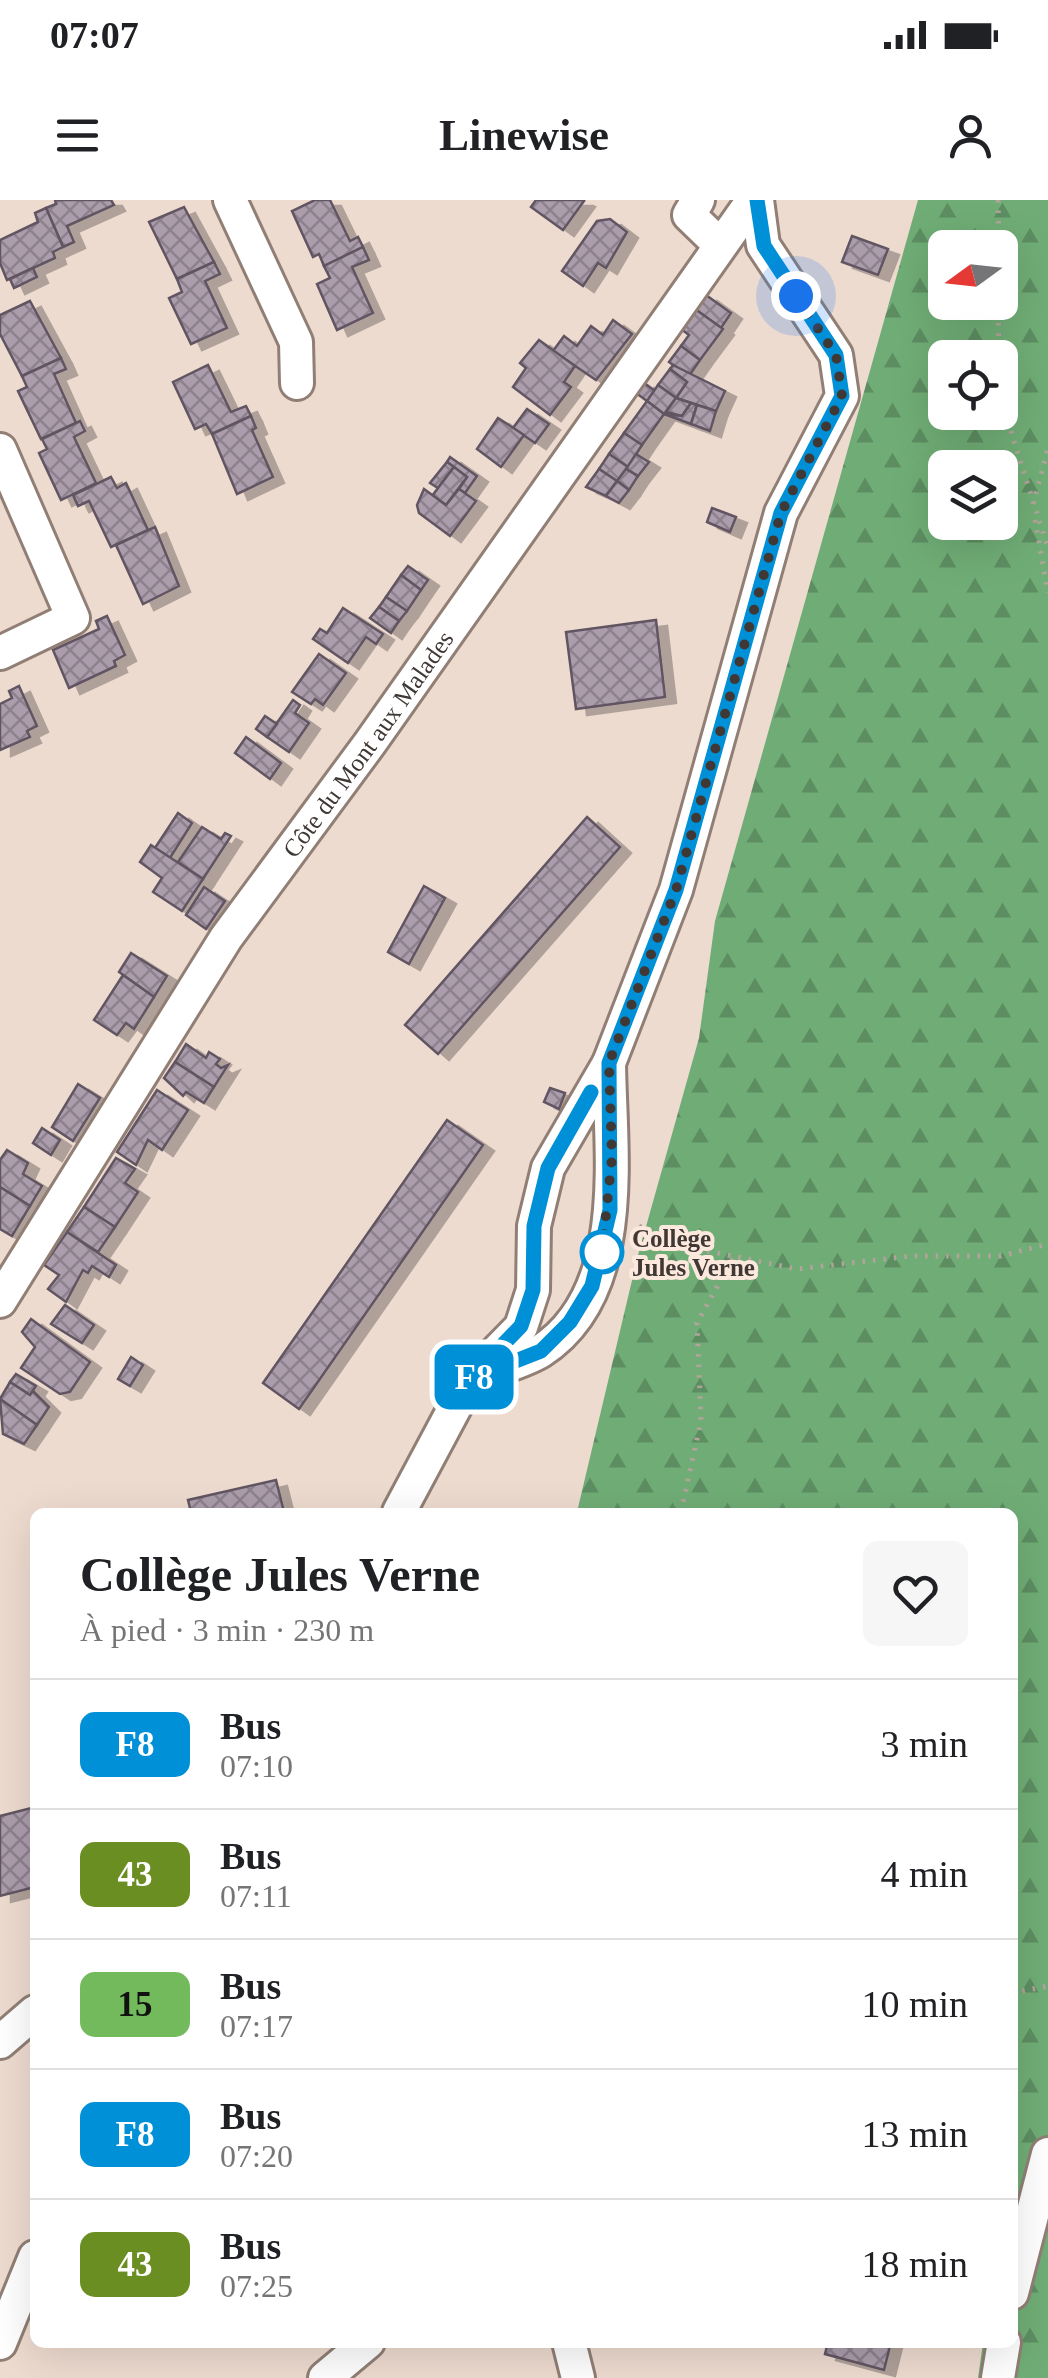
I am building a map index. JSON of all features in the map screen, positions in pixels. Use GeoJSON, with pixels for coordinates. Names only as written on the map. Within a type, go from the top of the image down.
{"type":"FeatureCollection","features":[{"type":"Feature","properties":{"kind":"street"},"geometry":{"type":"LineString","coordinates":[[230,200],[296,342],[297,384]]}},
{"type":"Feature","properties":{"kind":"street"},"geometry":{"type":"LineString","coordinates":[[698,200],[688,215],[720,246]]}},
{"type":"Feature","properties":{"kind":"street"},"geometry":{"type":"LineString","coordinates":[[401,1508],[470,1379],[521,1326],[533,1290],[534,1226],[554,1155],[609,1063],[676,890],[781,513],[842,396],[836,355],[764,246],[755,200]]}},
{"type":"Feature","properties":{"kind":"street","name":"Côte du Mont aux Malades"},"geometry":{"type":"LineString","coordinates":[[0,1301],[226,938],[370,743],[755,200]]}},
{"type":"Feature","properties":{"kind":"street"},"geometry":{"type":"LineString","coordinates":[[0,450],[72,618],[0,653]]}},
{"type":"Feature","properties":{"kind":"street"},"geometry":{"type":"LineString","coordinates":[[470,1379],[541,1351],[570,1322],[592,1286],[610,1210],[609,1063]]}},
{"type":"Feature","properties":{"kind":"street"},"geometry":{"type":"LineString","coordinates":[[554,1155],[612,1158]]}},
{"type":"Feature","properties":{"kind":"street"},"geometry":{"type":"LineString","coordinates":[[0,2042],[30,2016]]}},
{"type":"Feature","properties":{"kind":"street"},"geometry":{"type":"LineString","coordinates":[[1018,2262],[1048,2154]]}},
{"type":"Feature","properties":{"kind":"street"},"geometry":{"type":"LineString","coordinates":[[0,2343],[30,2270]]}},
{"type":"Feature","properties":{"kind":"street"},"geometry":{"type":"LineString","coordinates":[[325,2378],[361,2348]]}},
{"type":"Feature","properties":{"kind":"street"},"geometry":{"type":"LineString","coordinates":[[570,2348],[578,2378]]}},
{"type":"Feature","properties":{"kind":"street"},"geometry":{"type":"LineString","coordinates":[[998,2378],[1003,2348]]}},
{"type":"Feature","properties":{"kind":"path"},"geometry":{"type":"LineString","coordinates":[[998,200],[999,230]]}},
{"type":"Feature","properties":{"kind":"path"},"geometry":{"type":"LineString","coordinates":[[1014,430],[1048,593]]}},
{"type":"Feature","properties":{"kind":"path"},"geometry":{"type":"LineString","coordinates":[[1048,449],[1032,506],[1048,548]]}},
{"type":"Feature","properties":{"kind":"path"},"geometry":{"type":"LineString","coordinates":[[610,1210],[672,1244],[797,1269],[912,1256],[1001,1256],[1048,1244]]}},
{"type":"Feature","properties":{"kind":"path"},"geometry":{"type":"LineString","coordinates":[[682,1508],[700,1421],[697,1323],[734,1256]]}},
{"type":"Feature","properties":{"kind":"path"},"geometry":{"type":"LineString","coordinates":[[1018,1992],[1048,1986]]}},
{"type":"Feature","properties":{"kind":"green space"},"geometry":{"type":"Polygon","coordinates":[[[918,200],[1048,200],[1048,2378],[978,2378],[982,2348],[1018,2348],[1018,1508],[578,1508],[638,1255],[699,1038],[715,921],[918,200]]]}},
{"type":"Feature","properties":{"kind":"building"},"geometry":{"type":"Polygon","coordinates":[[[55,200],[111,200],[114,205],[67,226],[74,242],[63,247],[46,208],[56,204],[55,200]]]}},
{"type":"Feature","properties":{"kind":"building"},"geometry":{"type":"Polygon","coordinates":[[[315,200],[330,200],[350,241],[358,237],[363,247],[324,266],[319,254],[313,257],[292,211],[315,200]]]}},
{"type":"Feature","properties":{"kind":"building"},"geometry":{"type":"Polygon","coordinates":[[[536,200],[584,201],[563,230],[531,207],[536,200]]]}},
{"type":"Feature","properties":{"kind":"building"},"geometry":{"type":"Polygon","coordinates":[[[184,207],[214,262],[177,279],[149,222],[184,207]]]}},
{"type":"Feature","properties":{"kind":"building"},"geometry":{"type":"Polygon","coordinates":[[[46,208],[63,247],[53,252],[55,258],[7,280],[0,263],[0,240],[38,222],[35,213],[46,208]]]}},
{"type":"Feature","properties":{"kind":"building"},"geometry":{"type":"Polygon","coordinates":[[[610,219],[627,232],[606,268],[598,263],[583,286],[562,271],[597,221],[610,219]]]}},
{"type":"Feature","properties":{"kind":"building"},"geometry":{"type":"Polygon","coordinates":[[[852,236],[888,249],[878,275],[842,262],[852,236]]]}},
{"type":"Feature","properties":{"kind":"building"},"geometry":{"type":"Polygon","coordinates":[[[363,247],[369,260],[352,267],[373,313],[337,330],[317,284],[330,278],[324,266],[363,247]]]}},
{"type":"Feature","properties":{"kind":"building"},"geometry":{"type":"Polygon","coordinates":[[[214,262],[220,274],[205,281],[227,328],[191,344],[169,298],[182,292],[177,279],[214,262]]]}},
{"type":"Feature","properties":{"kind":"building"},"geometry":{"type":"Polygon","coordinates":[[[33,268],[37,277],[14,288],[10,279],[33,268]]]}},
{"type":"Feature","properties":{"kind":"building"},"geometry":{"type":"Polygon","coordinates":[[[706,295],[731,313],[721,328],[695,309],[706,295]]]}},
{"type":"Feature","properties":{"kind":"building"},"geometry":{"type":"Polygon","coordinates":[[[30,301],[61,358],[22,376],[0,334],[0,315],[30,301]]]}},
{"type":"Feature","properties":{"kind":"building"},"geometry":{"type":"Polygon","coordinates":[[[695,309],[723,329],[700,360],[681,346],[689,335],[681,329],[695,309]]]}},
{"type":"Feature","properties":{"kind":"building"},"geometry":{"type":"Polygon","coordinates":[[[613,320],[632,334],[596,380],[553,351],[564,336],[577,346],[591,326],[603,335],[613,320]]]}},
{"type":"Feature","properties":{"kind":"building"},"geometry":{"type":"Polygon","coordinates":[[[539,340],[575,366],[564,382],[571,387],[550,415],[513,387],[526,368],[520,363],[539,340]]]}},
{"type":"Feature","properties":{"kind":"building"},"geometry":{"type":"Polygon","coordinates":[[[681,346],[700,360],[689,376],[669,362],[681,346]]]}},
{"type":"Feature","properties":{"kind":"building"},"geometry":{"type":"Polygon","coordinates":[[[61,358],[66,369],[54,374],[76,423],[41,439],[18,391],[27,387],[22,376],[61,358]]]}},
{"type":"Feature","properties":{"kind":"building"},"geometry":{"type":"Polygon","coordinates":[[[208,365],[231,412],[246,406],[251,416],[212,434],[206,424],[195,429],[173,382],[208,365]]]}},
{"type":"Feature","properties":{"kind":"building"},"geometry":{"type":"Polygon","coordinates":[[[673,365],[725,391],[716,411],[676,398],[687,382],[670,369],[673,365]]]}},
{"type":"Feature","properties":{"kind":"building"},"geometry":{"type":"Polygon","coordinates":[[[670,369],[687,382],[676,398],[658,385],[670,369]]]}},
{"type":"Feature","properties":{"kind":"building"},"geometry":{"type":"Polygon","coordinates":[[[643,382],[655,391],[647,401],[636,393],[643,382]]]}},
{"type":"Feature","properties":{"kind":"building"},"geometry":{"type":"Polygon","coordinates":[[[658,385],[676,398],[664,414],[647,401],[658,385]]]}},
{"type":"Feature","properties":{"kind":"building"},"geometry":{"type":"Polygon","coordinates":[[[676,398],[691,403],[682,416],[666,412],[676,398]]]}},
{"type":"Feature","properties":{"kind":"building"},"geometry":{"type":"Polygon","coordinates":[[[647,401],[664,414],[642,445],[624,433],[647,401]]]}},
{"type":"Feature","properties":{"kind":"building"},"geometry":{"type":"Polygon","coordinates":[[[691,403],[697,405],[691,424],[664,414],[682,416],[691,403]]]}},
{"type":"Feature","properties":{"kind":"building"},"geometry":{"type":"Polygon","coordinates":[[[697,405],[716,411],[710,431],[691,424],[697,405]]]}},
{"type":"Feature","properties":{"kind":"building"},"geometry":{"type":"Polygon","coordinates":[[[527,409],[549,424],[535,443],[513,428],[527,409]]]}},
{"type":"Feature","properties":{"kind":"building"},"geometry":{"type":"Polygon","coordinates":[[[251,416],[256,428],[252,430],[273,477],[237,494],[212,434],[251,416]]]}},
{"type":"Feature","properties":{"kind":"building"},"geometry":{"type":"Polygon","coordinates":[[[498,418],[524,435],[501,467],[477,449],[498,418]]]}},
{"type":"Feature","properties":{"kind":"building"},"geometry":{"type":"Polygon","coordinates":[[[80,421],[85,431],[74,437],[96,483],[61,500],[39,453],[47,449],[42,439],[80,421]]]}},
{"type":"Feature","properties":{"kind":"building"},"geometry":{"type":"Polygon","coordinates":[[[624,433],[642,445],[628,467],[609,454],[624,433]]]}},
{"type":"Feature","properties":{"kind":"building"},"geometry":{"type":"Polygon","coordinates":[[[609,454],[628,467],[617,481],[599,469],[609,454]]]}},
{"type":"Feature","properties":{"kind":"building"},"geometry":{"type":"Polygon","coordinates":[[[636,454],[649,462],[638,476],[626,469],[636,454]]]}},
{"type":"Feature","properties":{"kind":"building"},"geometry":{"type":"Polygon","coordinates":[[[450,457],[477,476],[465,493],[459,489],[467,477],[447,462],[450,457]]]}},
{"type":"Feature","properties":{"kind":"building"},"geometry":{"type":"Polygon","coordinates":[[[447,462],[454,467],[438,488],[430,483],[447,462]]]}},
{"type":"Feature","properties":{"kind":"building"},"geometry":{"type":"Polygon","coordinates":[[[454,467],[467,477],[446,505],[432,496],[454,467]]]}},
{"type":"Feature","properties":{"kind":"building"},"geometry":{"type":"Polygon","coordinates":[[[599,469],[617,481],[606,496],[586,487],[599,469]]]}},
{"type":"Feature","properties":{"kind":"building"},"geometry":{"type":"Polygon","coordinates":[[[626,469],[638,476],[629,490],[617,481],[626,469]]]}},
{"type":"Feature","properties":{"kind":"building"},"geometry":{"type":"Polygon","coordinates":[[[111,477],[117,488],[126,483],[148,530],[111,547],[89,501],[78,506],[73,495],[111,477]]]}},
{"type":"Feature","properties":{"kind":"building"},"geometry":{"type":"Polygon","coordinates":[[[617,481],[629,490],[619,503],[606,496],[617,481]]]}},
{"type":"Feature","properties":{"kind":"building"},"geometry":{"type":"Polygon","coordinates":[[[424,489],[446,505],[459,489],[476,501],[450,536],[419,513],[417,505],[424,489]]]}},
{"type":"Feature","properties":{"kind":"building"},"geometry":{"type":"Polygon","coordinates":[[[712,508],[736,517],[730,532],[707,522],[712,508]]]}},
{"type":"Feature","properties":{"kind":"building"},"geometry":{"type":"Polygon","coordinates":[[[155,527],[179,586],[143,604],[116,545],[155,527]]]}},
{"type":"Feature","properties":{"kind":"building"},"geometry":{"type":"Polygon","coordinates":[[[408,566],[428,580],[421,590],[401,575],[408,566]]]}},
{"type":"Feature","properties":{"kind":"building"},"geometry":{"type":"Polygon","coordinates":[[[401,575],[421,590],[407,611],[386,597],[401,575]]]}},
{"type":"Feature","properties":{"kind":"building"},"geometry":{"type":"Polygon","coordinates":[[[386,597],[407,611],[399,621],[379,607],[386,597]]]}},
{"type":"Feature","properties":{"kind":"building"},"geometry":{"type":"Polygon","coordinates":[[[379,607],[399,621],[391,633],[370,618],[379,607]]]}},
{"type":"Feature","properties":{"kind":"building"},"geometry":{"type":"Polygon","coordinates":[[[343,608],[383,634],[376,644],[366,637],[348,663],[313,639],[320,629],[327,633],[343,608]]]}},
{"type":"Feature","properties":{"kind":"building"},"geometry":{"type":"Polygon","coordinates":[[[107,616],[125,655],[114,661],[116,666],[69,688],[53,650],[99,629],[96,621],[107,616]]]}},
{"type":"Feature","properties":{"kind":"building"},"geometry":{"type":"Polygon","coordinates":[[[656,620],[665,697],[576,709],[566,632],[656,620]]]}},
{"type":"Feature","properties":{"kind":"building"},"geometry":{"type":"Polygon","coordinates":[[[319,654],[346,673],[323,705],[315,699],[311,704],[292,692],[319,654]]]}},
{"type":"Feature","properties":{"kind":"building"},"geometry":{"type":"Polygon","coordinates":[[[19,686],[37,726],[27,731],[30,737],[0,750],[0,704],[12,698],[9,691],[19,686]]]}},
{"type":"Feature","properties":{"kind":"building"},"geometry":{"type":"Polygon","coordinates":[[[293,700],[300,705],[295,713],[309,723],[289,752],[267,737],[293,700]]]}},
{"type":"Feature","properties":{"kind":"building"},"geometry":{"type":"Polygon","coordinates":[[[265,716],[277,724],[267,737],[256,729],[265,716]]]}},
{"type":"Feature","properties":{"kind":"building"},"geometry":{"type":"Polygon","coordinates":[[[246,737],[281,763],[270,779],[235,753],[246,737]]]}},
{"type":"Feature","properties":{"kind":"building"},"geometry":{"type":"Polygon","coordinates":[[[178,813],[192,823],[170,858],[155,848],[178,813]]]}},
{"type":"Feature","properties":{"kind":"building"},"geometry":{"type":"Polygon","coordinates":[[[587,817],[620,847],[438,1054],[405,1025],[587,817]]]}},
{"type":"Feature","properties":{"kind":"building"},"geometry":{"type":"Polygon","coordinates":[[[202,827],[221,839],[225,833],[231,836],[203,879],[178,862],[202,827]]]}},
{"type":"Feature","properties":{"kind":"building"},"geometry":{"type":"Polygon","coordinates":[[[151,845],[203,879],[182,911],[153,892],[162,878],[140,862],[151,845]]]}},
{"type":"Feature","properties":{"kind":"building"},"geometry":{"type":"Polygon","coordinates":[[[424,886],[445,898],[409,964],[388,952],[424,886]]]}},
{"type":"Feature","properties":{"kind":"building"},"geometry":{"type":"Polygon","coordinates":[[[204,887],[225,901],[206,929],[186,915],[204,887]]]}},
{"type":"Feature","properties":{"kind":"building"},"geometry":{"type":"Polygon","coordinates":[[[131,953],[167,976],[154,997],[119,972],[131,953]]]}},
{"type":"Feature","properties":{"kind":"building"},"geometry":{"type":"Polygon","coordinates":[[[123,975],[154,997],[134,1029],[126,1023],[117,1035],[94,1020],[123,975]]]}},
{"type":"Feature","properties":{"kind":"building"},"geometry":{"type":"Polygon","coordinates":[[[186,1044],[206,1058],[209,1052],[220,1059],[216,1064],[221,1068],[228,1065],[214,1087],[175,1062],[186,1044]]]}},
{"type":"Feature","properties":{"kind":"building"},"geometry":{"type":"Polygon","coordinates":[[[175,1062],[214,1087],[204,1103],[186,1092],[183,1096],[164,1078],[175,1062]]]}},
{"type":"Feature","properties":{"kind":"building"},"geometry":{"type":"Polygon","coordinates":[[[78,1084],[100,1098],[73,1141],[52,1127],[78,1084]]]}},
{"type":"Feature","properties":{"kind":"building"},"geometry":{"type":"Polygon","coordinates":[[[550,1088],[565,1093],[559,1109],[544,1102],[550,1088]]]}},
{"type":"Feature","properties":{"kind":"building"},"geometry":{"type":"Polygon","coordinates":[[[157,1090],[188,1110],[162,1150],[148,1140],[136,1165],[117,1152],[157,1090]]]}},
{"type":"Feature","properties":{"kind":"building"},"geometry":{"type":"Polygon","coordinates":[[[447,1120],[483,1145],[299,1409],[263,1383],[447,1120]]]}},
{"type":"Feature","properties":{"kind":"building"},"geometry":{"type":"Polygon","coordinates":[[[42,1128],[60,1140],[51,1155],[33,1143],[42,1128]]]}},
{"type":"Feature","properties":{"kind":"building"},"geometry":{"type":"Polygon","coordinates":[[[7,1150],[28,1163],[23,1174],[42,1186],[30,1206],[0,1187],[0,1160],[7,1150]]]}},
{"type":"Feature","properties":{"kind":"building"},"geometry":{"type":"Polygon","coordinates":[[[116,1158],[135,1169],[125,1183],[138,1192],[115,1227],[84,1207],[116,1158]]]}},
{"type":"Feature","properties":{"kind":"building"},"geometry":{"type":"Polygon","coordinates":[[[0,1187],[30,1206],[12,1236],[0,1229],[0,1187]]]}},
{"type":"Feature","properties":{"kind":"building"},"geometry":{"type":"Polygon","coordinates":[[[84,1207],[115,1227],[98,1252],[67,1232],[84,1207]]]}},
{"type":"Feature","properties":{"kind":"building"},"geometry":{"type":"Polygon","coordinates":[[[67,1232],[116,1265],[109,1277],[92,1266],[88,1273],[83,1270],[66,1302],[48,1289],[59,1275],[44,1265],[67,1232]]]}},
{"type":"Feature","properties":{"kind":"building"},"geometry":{"type":"Polygon","coordinates":[[[65,1305],[94,1325],[82,1343],[51,1324],[65,1305]]]}},
{"type":"Feature","properties":{"kind":"building"},"geometry":{"type":"Polygon","coordinates":[[[31,1319],[90,1362],[70,1392],[60,1394],[21,1368],[35,1347],[22,1332],[31,1319]]]}},
{"type":"Feature","properties":{"kind":"building"},"geometry":{"type":"Polygon","coordinates":[[[131,1357],[143,1365],[130,1386],[118,1379],[131,1357]]]}},
{"type":"Feature","properties":{"kind":"building"},"geometry":{"type":"Polygon","coordinates":[[[16,1374],[36,1386],[30,1395],[10,1382],[16,1374]]]}},
{"type":"Feature","properties":{"kind":"building"},"geometry":{"type":"Polygon","coordinates":[[[10,1382],[30,1395],[33,1391],[49,1407],[37,1425],[0,1399],[10,1382]]]}},
{"type":"Feature","properties":{"kind":"building"},"geometry":{"type":"Polygon","coordinates":[[[0,1399],[37,1425],[24,1444],[3,1434],[0,1399]]]}},
{"type":"Feature","properties":{"kind":"building"},"geometry":{"type":"Polygon","coordinates":[[[276,1480],[283,1508],[190,1508],[188,1500],[276,1480]]]}},
{"type":"Feature","properties":{"kind":"building"},"geometry":{"type":"Polygon","coordinates":[[[30,1808],[30,1888],[0,1896],[0,1816],[30,1808]]]}},
{"type":"Feature","properties":{"kind":"building"},"geometry":{"type":"Polygon","coordinates":[[[826,2348],[890,2348],[884,2370],[825,2354],[826,2348]]]}},
{"type":"Feature","properties":{"kind":"bus line","name":"F8"},"geometry":{"type":"LineString","coordinates":[[591,1092],[548,1168],[534,1226],[533,1290],[521,1326],[470,1379],[541,1351],[570,1322],[592,1286],[610,1210],[609,1063],[676,890],[781,513],[821,443],[842,396],[836,355],[764,246],[757,200]]}},
{"type":"Feature","properties":{"kind":"place","name":"Collège Jules Verne"},"geometry":{"type":"Point","coordinates":[602,1252]}},
{"type":"Feature","properties":{"kind":"route"},"geometry":{"type":"LineString","coordinates":[[602,1252],[610,1210],[612,1158],[609,1063],[676,890],[781,513],[821,443],[842,396],[836,355],[796,296]]}}]}
